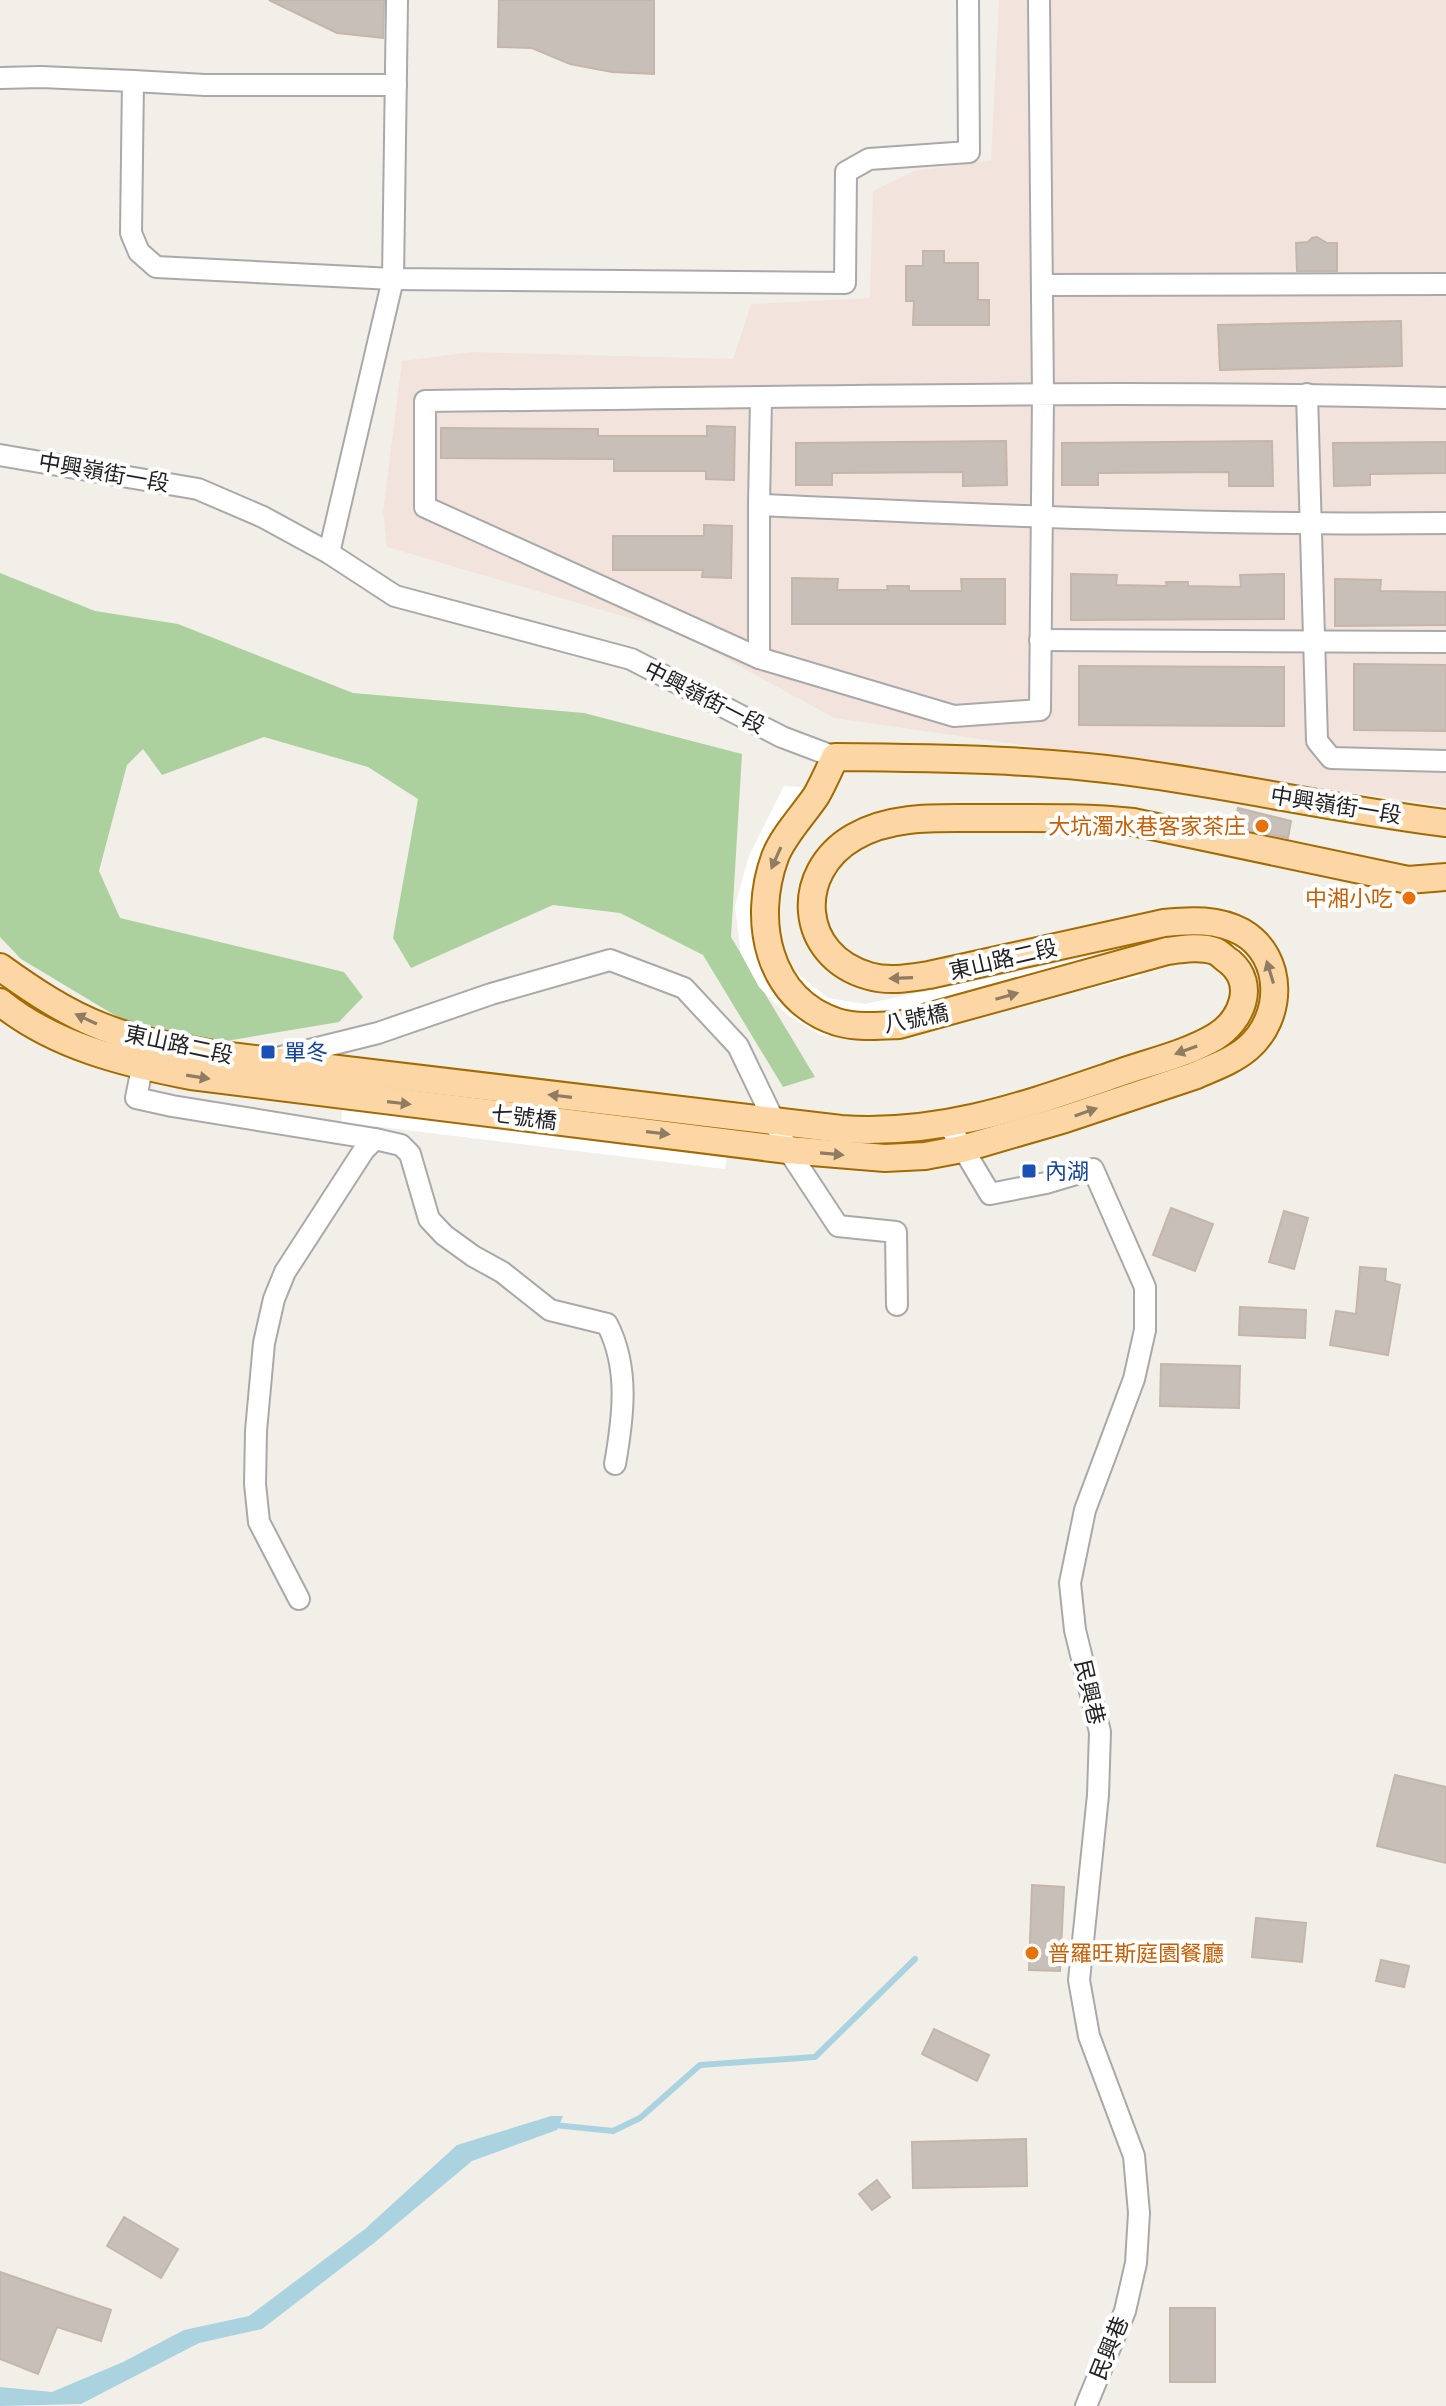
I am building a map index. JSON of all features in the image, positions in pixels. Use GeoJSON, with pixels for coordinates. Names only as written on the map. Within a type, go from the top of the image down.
{"type":"FeatureCollection","features":[{"type":"Feature","properties":{"kind":"main road","name":"八號橋"},"geometry":{"type":"LineString","coordinates":[[835,757],[818,792],[776,854],[766,885],[763,922],[770,956],[786,985],[810,1008],[838,1022],[869,1027],[926,1019],[1167,951],[1192,948],[1217,952],[1236,968],[1245,988],[1241,1008],[1233,1023],[1195,1047],[1028,1104],[949,1125]]}},
{"type":"Feature","properties":{"kind":"main road","name":"中興嶺街一段"},"geometry":{"type":"LineString","coordinates":[[835,757],[952,758],[1061,764],[1150,774],[1444,824]]}},
{"type":"Feature","properties":{"kind":"main road","name":"東山路二段"},"geometry":{"type":"LineString","coordinates":[[727,1141],[788,1150],[885,1158],[925,1156],[962,1149],[1194,1076],[1247,1049],[1263,1032],[1273,1012],[1275,992],[1271,969],[1261,949],[1244,933],[1220,923],[1191,920],[1164,923],[898,980],[870,977],[847,967],[830,954],[818,935],[811,910],[813,886],[823,864],[836,849],[877,826],[912,819],[1090,817],[1146,825],[1408,880],[1446,877]]}},
{"type":"Feature","properties":{"kind":"main road","name":"東山路二段"},"geometry":{"type":"LineString","coordinates":[[0,967],[66,1010],[102,1027],[145,1054],[324,1081]]}},
{"type":"Feature","properties":{"kind":"main road","name":"東山路二段"},"geometry":{"type":"LineString","coordinates":[[0,1002],[44,1030],[92,1052],[265,1061],[324,1081]]}},
{"type":"Feature","properties":{"kind":"main road","name":"七號橋"},"geometry":{"type":"LineString","coordinates":[[324,1081],[773,1121]]}},
{"type":"Feature","properties":{"kind":"main road","name":"七號橋"},"geometry":{"type":"LineString","coordinates":[[324,1081],[727,1141]]}},
{"type":"Feature","properties":{"kind":"main road"},"geometry":{"type":"LineString","coordinates":[[773,1121],[877,1131],[949,1125]]}},
{"type":"Feature","properties":{"kind":"street"},"geometry":{"type":"LineString","coordinates":[[329,553],[393,279],[397,0]]}},
{"type":"Feature","properties":{"kind":"street"},"geometry":{"type":"LineString","coordinates":[[133,81],[131,233],[139,252],[156,267],[393,279],[845,283],[846,172],[869,159],[969,152],[968,0]]}},
{"type":"Feature","properties":{"kind":"street"},"geometry":{"type":"LineString","coordinates":[[1039,0],[1043,396],[1040,710],[954,716],[759,658],[425,507],[425,401],[761,398],[1043,396],[1307,394],[1446,398]]}},
{"type":"Feature","properties":{"kind":"street"},"geometry":{"type":"LineString","coordinates":[[0,78],[205,85],[396,85]]}},
{"type":"Feature","properties":{"kind":"street"},"geometry":{"type":"LineString","coordinates":[[1042,285],[1446,284]]}},
{"type":"Feature","properties":{"kind":"street"},"geometry":{"type":"LineString","coordinates":[[1307,394],[1317,741],[1331,758],[1446,761]]}},
{"type":"Feature","properties":{"kind":"street"},"geometry":{"type":"LineString","coordinates":[[759,658],[761,398]]}},
{"type":"Feature","properties":{"kind":"street","name":"中興嶺街一段"},"geometry":{"type":"LineString","coordinates":[[0,455],[198,489],[263,517],[329,553],[395,596],[631,659],[782,737],[835,757]]}},
{"type":"Feature","properties":{"kind":"street"},"geometry":{"type":"LineString","coordinates":[[759,505],[1041,518],[1311,524],[1446,523]]}},
{"type":"Feature","properties":{"kind":"street"},"geometry":{"type":"LineString","coordinates":[[1040,640],[1446,642]]}},
{"type":"Feature","properties":{"kind":"street"},"geometry":{"type":"LineString","coordinates":[[265,1061],[378,1033],[491,994],[610,960],[684,988],[738,1046],[788,1150],[838,1226],[896,1232],[897,1305]]}},
{"type":"Feature","properties":{"kind":"street"},"geometry":{"type":"LineString","coordinates":[[145,1054],[136,1098],[401,1145],[410,1154],[429,1219],[444,1235],[502,1272],[550,1310],[607,1324],[618,1351],[624,1409],[615,1464]]}},
{"type":"Feature","properties":{"kind":"street","name":"民興巷"},"geometry":{"type":"LineString","coordinates":[[949,1125],[990,1194],[1014,1191],[1093,1169],[1145,1287],[1145,1330],[1134,1379],[1085,1510],[1070,1583],[1075,1630],[1100,1732],[1098,1795],[1079,1980],[1089,2036],[1134,2156],[1139,2213],[1136,2263],[1125,2311],[1086,2406]]}},
{"type":"Feature","properties":{"kind":"street"},"geometry":{"type":"LineString","coordinates":[[299,1599],[259,1522],[255,1484],[256,1431],[264,1343],[274,1299],[285,1272],[364,1150],[375,1139]]}},
{"type":"Feature","properties":{"kind":"shaded area"},"geometry":{"type":"Polygon","coordinates":[[[999,0],[1446,0],[1446,806],[834,718],[677,632],[387,547],[383,512],[402,361],[472,352],[733,359],[751,304],[870,298],[873,191],[914,171],[991,160],[999,0]]]}},
{"type":"Feature","properties":{"kind":"green space"},"geometry":{"type":"Polygon","coordinates":[[[0,573],[95,611],[178,624],[353,693],[584,713],[742,754],[731,937],[815,1077],[783,1087],[703,955],[620,913],[553,905],[411,968],[393,938],[418,799],[368,767],[264,737],[162,775],[143,749],[127,765],[99,871],[120,918],[344,972],[363,997],[339,1022],[220,1042],[121,1019],[21,959],[0,937],[0,573]]]}},
{"type":"Feature","properties":{"kind":"water"},"geometry":{"type":"Polygon","coordinates":[[[551,2116],[563,2116],[557,2130],[472,2161],[374,2243],[262,2329],[199,2343],[81,2404],[0,2406],[0,2387],[52,2392],[123,2362],[184,2330],[249,2316],[365,2229],[457,2145],[551,2116]]]}},
{"type":"Feature","properties":{"kind":"pier"},"geometry":{"type":"Polygon","coordinates":[[[784,786],[830,789],[794,851],[775,895],[775,933],[791,968],[828,998],[865,1004],[1132,948],[1140,977],[865,1040],[820,1035],[786,1014],[759,987],[741,954],[735,906],[749,856],[784,786]]]}},
{"type":"Feature","properties":{"kind":"pier"},"geometry":{"type":"Polygon","coordinates":[[[349,1055],[734,1102],[725,1169],[341,1122],[349,1055]]]}},
{"type":"Feature","properties":{"kind":"building"},"geometry":{"type":"Polygon","coordinates":[[[269,0],[384,0],[383,38],[337,33],[269,0]]]}},
{"type":"Feature","properties":{"kind":"building"},"geometry":{"type":"Polygon","coordinates":[[[499,0],[654,0],[654,74],[612,72],[570,64],[532,48],[498,47],[499,0]]]}},
{"type":"Feature","properties":{"kind":"building"},"geometry":{"type":"Polygon","coordinates":[[[1317,237],[1327,243],[1337,243],[1337,271],[1297,271],[1296,243],[1317,237]]]}},
{"type":"Feature","properties":{"kind":"building"},"geometry":{"type":"Polygon","coordinates":[[[923,251],[944,251],[944,263],[978,263],[978,300],[989,300],[989,325],[913,325],[914,301],[906,301],[906,266],[923,266],[923,251]]]}},
{"type":"Feature","properties":{"kind":"building"},"geometry":{"type":"Polygon","coordinates":[[[1401,321],[1402,366],[1220,370],[1218,325],[1401,321]]]}},
{"type":"Feature","properties":{"kind":"building"},"geometry":{"type":"Polygon","coordinates":[[[707,426],[735,427],[734,480],[706,479],[706,471],[614,471],[614,459],[441,458],[441,428],[598,429],[598,436],[707,436],[707,426]]]}},
{"type":"Feature","properties":{"kind":"building"},"geometry":{"type":"Polygon","coordinates":[[[1006,441],[1007,485],[963,486],[963,472],[832,473],[832,485],[796,485],[796,443],[1006,441]]]}},
{"type":"Feature","properties":{"kind":"building"},"geometry":{"type":"Polygon","coordinates":[[[1272,441],[1273,486],[1229,486],[1229,472],[1098,473],[1098,485],[1062,485],[1062,443],[1272,441]]]}},
{"type":"Feature","properties":{"kind":"building"},"geometry":{"type":"Polygon","coordinates":[[[1446,442],[1446,473],[1370,474],[1370,485],[1334,486],[1333,443],[1446,442]]]}},
{"type":"Feature","properties":{"kind":"building"},"geometry":{"type":"Polygon","coordinates":[[[704,525],[732,526],[731,578],[702,577],[703,570],[613,570],[613,536],[704,536],[704,525]]]}},
{"type":"Feature","properties":{"kind":"building"},"geometry":{"type":"Polygon","coordinates":[[[1071,574],[1117,575],[1116,585],[1167,586],[1166,582],[1188,582],[1188,586],[1241,587],[1240,575],[1284,574],[1284,619],[1071,620],[1071,574]]]}},
{"type":"Feature","properties":{"kind":"building"},"geometry":{"type":"Polygon","coordinates":[[[792,578],[838,579],[837,590],[888,590],[887,586],[909,586],[909,591],[962,591],[961,579],[1005,579],[1005,624],[792,624],[792,578]]]}},
{"type":"Feature","properties":{"kind":"building"},"geometry":{"type":"Polygon","coordinates":[[[1335,579],[1381,580],[1380,591],[1446,592],[1446,625],[1335,626],[1335,579]]]}},
{"type":"Feature","properties":{"kind":"building"},"geometry":{"type":"Polygon","coordinates":[[[1354,664],[1446,665],[1446,731],[1354,730],[1354,664]]]}},
{"type":"Feature","properties":{"kind":"building"},"geometry":{"type":"Polygon","coordinates":[[[1079,666],[1284,667],[1284,726],[1079,725],[1079,666]]]}},
{"type":"Feature","properties":{"kind":"building","name":"大坑濁水巷客家茶庄"},"geometry":{"type":"Polygon","coordinates":[[[1238,808],[1291,821],[1288,838],[1234,827],[1238,808]]]}},
{"type":"Feature","properties":{"kind":"building"},"geometry":{"type":"Polygon","coordinates":[[[1171,1208],[1213,1224],[1195,1271],[1153,1255],[1171,1208]]]}},
{"type":"Feature","properties":{"kind":"building"},"geometry":{"type":"Polygon","coordinates":[[[1284,1211],[1308,1218],[1294,1269],[1269,1262],[1284,1211]]]}},
{"type":"Feature","properties":{"kind":"building"},"geometry":{"type":"Polygon","coordinates":[[[1360,1267],[1386,1269],[1385,1281],[1400,1285],[1388,1355],[1330,1345],[1336,1311],[1356,1314],[1360,1267]]]}},
{"type":"Feature","properties":{"kind":"building"},"geometry":{"type":"Polygon","coordinates":[[[1240,1307],[1306,1310],[1305,1338],[1239,1335],[1240,1307]]]}},
{"type":"Feature","properties":{"kind":"building"},"geometry":{"type":"Polygon","coordinates":[[[1161,1364],[1240,1366],[1239,1408],[1160,1406],[1161,1364]]]}},
{"type":"Feature","properties":{"kind":"building"},"geometry":{"type":"Polygon","coordinates":[[[1395,1775],[1446,1787],[1446,1863],[1377,1846],[1395,1775]]]}},
{"type":"Feature","properties":{"kind":"building"},"geometry":{"type":"Polygon","coordinates":[[[1032,1885],[1064,1887],[1060,1971],[1029,1970],[1032,1885]]]}},
{"type":"Feature","properties":{"kind":"building"},"geometry":{"type":"Polygon","coordinates":[[[1256,1918],[1306,1923],[1302,1962],[1252,1957],[1256,1918]]]}},
{"type":"Feature","properties":{"kind":"building"},"geometry":{"type":"Polygon","coordinates":[[[1381,1960],[1409,1966],[1404,1987],[1376,1981],[1381,1960]]]}},
{"type":"Feature","properties":{"kind":"building"},"geometry":{"type":"Polygon","coordinates":[[[934,2029],[989,2055],[977,2081],[922,2054],[934,2029]]]}},
{"type":"Feature","properties":{"kind":"building"},"geometry":{"type":"Polygon","coordinates":[[[1026,2139],[1027,2186],[913,2188],[912,2142],[1026,2139]]]}},
{"type":"Feature","properties":{"kind":"building"},"geometry":{"type":"Polygon","coordinates":[[[877,2180],[890,2197],[872,2210],[859,2194],[877,2180]]]}},
{"type":"Feature","properties":{"kind":"building"},"geometry":{"type":"Polygon","coordinates":[[[124,2217],[178,2249],[161,2278],[107,2246],[124,2217]]]}},
{"type":"Feature","properties":{"kind":"building"},"geometry":{"type":"Polygon","coordinates":[[[0,2272],[111,2310],[101,2341],[57,2327],[38,2374],[0,2359],[0,2272]]]}},
{"type":"Feature","properties":{"kind":"building"},"geometry":{"type":"Polygon","coordinates":[[[1170,2308],[1215,2308],[1215,2382],[1170,2382],[1170,2308]]]}},
{"type":"Feature","properties":{"kind":"waterway"},"geometry":{"type":"LineString","coordinates":[[554,2125],[613,2131],[640,2118],[700,2065],[815,2057],[915,1959]]}},
{"type":"Feature","properties":{"kind":"place","name":"大坑濁水巷客家茶庄"},"geometry":{"type":"Point","coordinates":[1262,826]}},
{"type":"Feature","properties":{"kind":"place","name":"中湘小吃"},"geometry":{"type":"Point","coordinates":[1409,898]}},
{"type":"Feature","properties":{"kind":"place","name":"單冬"},"geometry":{"type":"Point","coordinates":[268,1052]}},
{"type":"Feature","properties":{"kind":"place","name":"內湖"},"geometry":{"type":"Point","coordinates":[1029,1171]}},
{"type":"Feature","properties":{"kind":"place","name":"普羅旺斯庭園餐廳"},"geometry":{"type":"Point","coordinates":[1032,1953]}}]}
